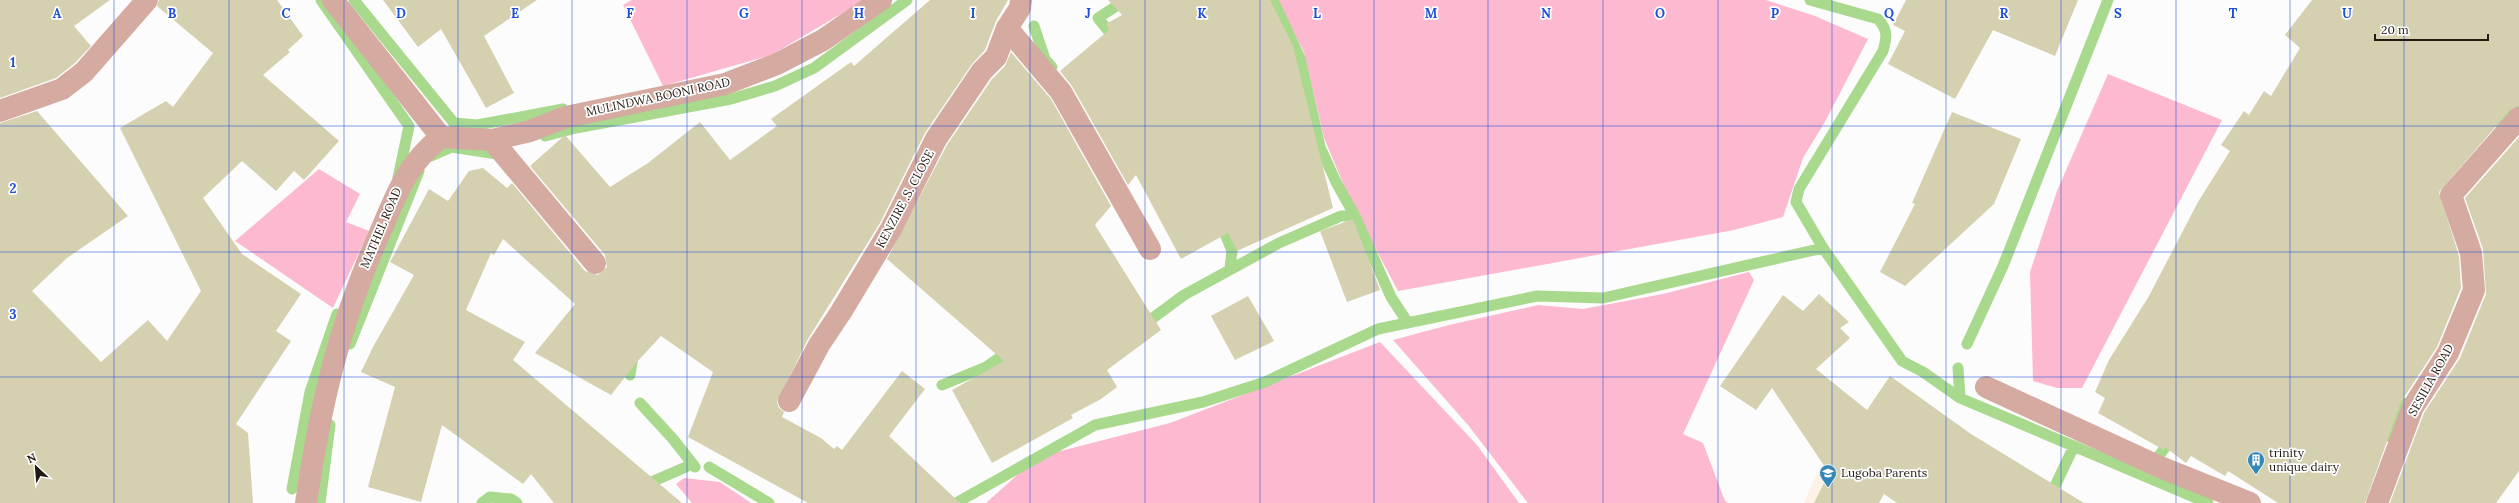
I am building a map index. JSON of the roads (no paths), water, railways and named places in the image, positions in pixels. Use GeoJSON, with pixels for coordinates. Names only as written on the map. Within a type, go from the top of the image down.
{"type":"FeatureCollection","features":[{"type":"Feature","properties":{"kind":"street"},"geometry":{"type":"LineString","coordinates":[[0,111],[62,89],[84,72],[147,0]]}},
{"type":"Feature","properties":{"kind":"street"},"geometry":{"type":"LineString","coordinates":[[333,0],[442,137]]}},
{"type":"Feature","properties":{"kind":"street","name":"MULINDWA BOONI ROAD"},"geometry":{"type":"LineString","coordinates":[[442,137],[492,140],[530,131],[566,117],[726,84],[777,64],[823,40],[881,0]]}},
{"type":"Feature","properties":{"kind":"street","name":"KENZIRE .S. CLOSE"},"geometry":{"type":"LineString","coordinates":[[789,401],[819,345],[841,312],[891,229],[936,139],[982,71],[996,57],[1007,28],[1020,8],[1021,0]]}},
{"type":"Feature","properties":{"kind":"street"},"geometry":{"type":"LineString","coordinates":[[1007,28],[1061,92],[1150,249]]}},
{"type":"Feature","properties":{"kind":"street","name":"SESILIA ROAD"},"geometry":{"type":"LineString","coordinates":[[2377,503],[2413,408],[2448,353],[2474,290],[2471,253],[2451,195],[2519,118]]}},
{"type":"Feature","properties":{"kind":"street","name":"MATHEL ROAD"},"geometry":{"type":"LineString","coordinates":[[306,503],[314,447],[328,379],[356,286],[401,183],[421,153],[442,137]]}},
{"type":"Feature","properties":{"kind":"street"},"geometry":{"type":"LineString","coordinates":[[492,140],[595,263]]}},
{"type":"Feature","properties":{"kind":"street"},"geometry":{"type":"LineString","coordinates":[[1986,387],[2160,467],[2250,503]]}},
{"type":"Feature","properties":{"kind":"waterway"},"geometry":{"type":"LineString","coordinates":[[321,0],[409,126],[398,178]]}},
{"type":"Feature","properties":{"kind":"waterway"},"geometry":{"type":"LineString","coordinates":[[354,0],[454,123],[477,125],[563,109]]}},
{"type":"Feature","properties":{"kind":"waterway"},"geometry":{"type":"LineString","coordinates":[[545,136],[576,128],[731,99],[775,86],[814,68],[907,0]]}},
{"type":"Feature","properties":{"kind":"waterway"},"geometry":{"type":"LineString","coordinates":[[1118,43],[1098,18],[1121,3],[1133,11],[1144,5],[1145,0]]}},
{"type":"Feature","properties":{"kind":"waterway"},"geometry":{"type":"LineString","coordinates":[[1273,0],[1300,58],[1320,147],[1336,182],[1355,216]]}},
{"type":"Feature","properties":{"kind":"waterway"},"geometry":{"type":"LineString","coordinates":[[1810,0],[1878,19],[1885,30],[1886,38],[1883,51],[1799,189],[1796,202],[1823,248],[1902,361],[1923,372],[1960,398],[2208,503]]}},
{"type":"Feature","properties":{"kind":"waterway"},"geometry":{"type":"LineString","coordinates":[[1967,344],[2003,266],[2108,0]]}},
{"type":"Feature","properties":{"kind":"waterway"},"geometry":{"type":"LineString","coordinates":[[1034,26],[1045,59],[1052,67]]}},
{"type":"Feature","properties":{"kind":"waterway"},"geometry":{"type":"LineString","coordinates":[[2498,122],[2519,102]]}},
{"type":"Feature","properties":{"kind":"waterway"},"geometry":{"type":"LineString","coordinates":[[431,156],[452,147],[503,155]]}},
{"type":"Feature","properties":{"kind":"waterway"},"geometry":{"type":"LineString","coordinates":[[350,344],[419,171]]}},
{"type":"Feature","properties":{"kind":"waterway"},"geometry":{"type":"LineString","coordinates":[[1142,326],[1184,295],[1279,243],[1341,216],[1355,216],[1391,297],[1408,323]]}},
{"type":"Feature","properties":{"kind":"waterway"},"geometry":{"type":"LineString","coordinates":[[1220,221],[1232,251],[1230,268]]}},
{"type":"Feature","properties":{"kind":"waterway"},"geometry":{"type":"LineString","coordinates":[[956,503],[1095,425],[1203,402],[1265,382],[1378,329],[1537,296],[1603,298],[1823,248]]}},
{"type":"Feature","properties":{"kind":"waterway"},"geometry":{"type":"LineString","coordinates":[[292,489],[310,392],[337,314]]}},
{"type":"Feature","properties":{"kind":"waterway"},"geometry":{"type":"LineString","coordinates":[[942,385],[986,367],[1012,349]]}},
{"type":"Feature","properties":{"kind":"waterway"},"geometry":{"type":"LineString","coordinates":[[630,375],[633,356]]}},
{"type":"Feature","properties":{"kind":"waterway"},"geometry":{"type":"LineString","coordinates":[[1958,368],[1960,398]]}},
{"type":"Feature","properties":{"kind":"waterway"},"geometry":{"type":"LineString","coordinates":[[2387,436],[2403,403],[2389,396]]}},
{"type":"Feature","properties":{"kind":"waterway"},"geometry":{"type":"LineString","coordinates":[[640,403],[673,439],[695,467]]}},
{"type":"Feature","properties":{"kind":"waterway"},"geometry":{"type":"LineString","coordinates":[[320,503],[330,425]]}},
{"type":"Feature","properties":{"kind":"waterway"},"geometry":{"type":"LineString","coordinates":[[2151,467],[2174,435]]}},
{"type":"Feature","properties":{"kind":"waterway"},"geometry":{"type":"LineString","coordinates":[[2047,503],[2074,446]]}},
{"type":"Feature","properties":{"kind":"waterway"},"geometry":{"type":"LineString","coordinates":[[642,486],[686,467]]}},
{"type":"Feature","properties":{"kind":"waterway"},"geometry":{"type":"LineString","coordinates":[[709,467],[769,503]]}},
{"type":"Feature","properties":{"kind":"waterway"},"geometry":{"type":"LineString","coordinates":[[482,503],[490,497],[511,499],[517,503]]}},
{"type":"Feature","properties":{"kind":"place","name":"trinity unique dairy"},"geometry":{"type":"Point","coordinates":[2256,475]}},
{"type":"Feature","properties":{"kind":"place","name":"Lugoba Parents"},"geometry":{"type":"Point","coordinates":[1828,488]}}]}
